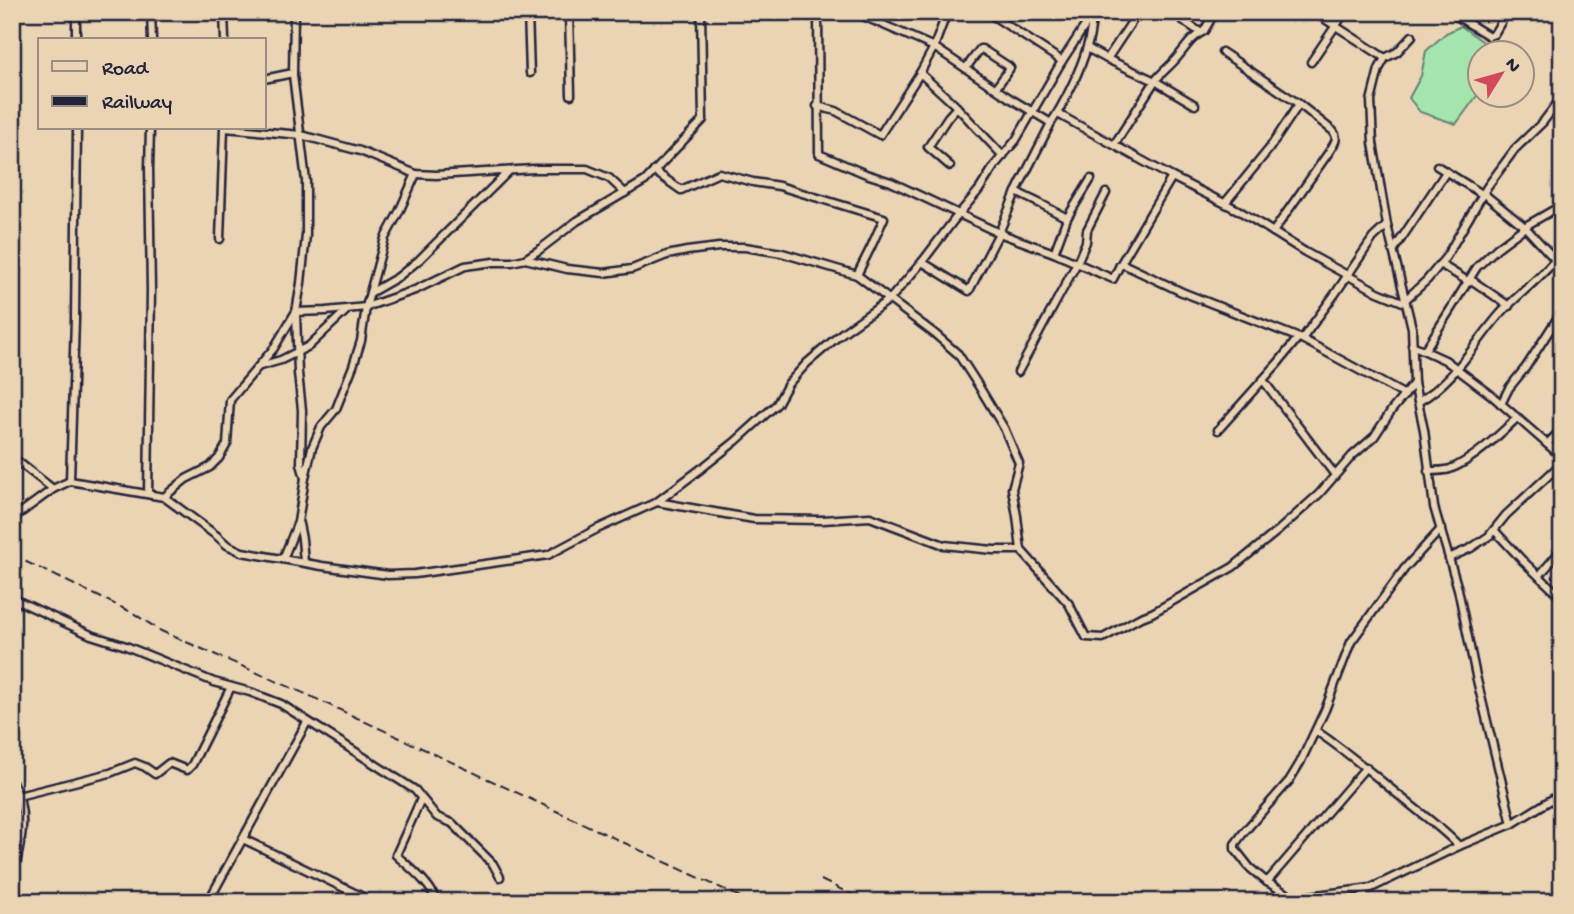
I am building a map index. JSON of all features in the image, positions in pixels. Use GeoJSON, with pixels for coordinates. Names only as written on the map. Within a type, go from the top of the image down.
{"type":"FeatureCollection","features":[{"type":"Feature","properties":{"kind":"street"},"geometry":{"type":"LineString","coordinates":[[76,12],[76,38]]}},
{"type":"Feature","properties":{"kind":"street"},"geometry":{"type":"LineString","coordinates":[[151,12],[152,38]]}},
{"type":"Feature","properties":{"kind":"street"},"geometry":{"type":"LineString","coordinates":[[224,12],[225,38]]}},
{"type":"Feature","properties":{"kind":"street"},"geometry":{"type":"LineString","coordinates":[[294,12],[293,73],[306,181],[306,235],[296,312],[302,410],[301,464],[305,478]]}},
{"type":"Feature","properties":{"kind":"street"},"geometry":{"type":"LineString","coordinates":[[528,12],[530,73]]}},
{"type":"Feature","properties":{"kind":"street"},"geometry":{"type":"LineString","coordinates":[[569,12],[571,95]]}},
{"type":"Feature","properties":{"kind":"street"},"geometry":{"type":"LineString","coordinates":[[296,312],[366,307],[415,290],[465,266],[525,259],[577,221],[645,181],[703,120],[701,12]]}},
{"type":"Feature","properties":{"kind":"street"},"geometry":{"type":"LineString","coordinates":[[818,12],[819,154],[891,182],[999,233],[1113,279],[1172,177]]}},
{"type":"Feature","properties":{"kind":"street"},"geometry":{"type":"LineString","coordinates":[[854,12],[934,47],[1051,123]]}},
{"type":"Feature","properties":{"kind":"street"},"geometry":{"type":"LineString","coordinates":[[817,106],[836,111],[880,135],[920,74],[947,12]]}},
{"type":"Feature","properties":{"kind":"street"},"geometry":{"type":"LineString","coordinates":[[987,12],[1062,61]]}},
{"type":"Feature","properties":{"kind":"street"},"geometry":{"type":"LineString","coordinates":[[1174,12],[1200,32]]}},
{"type":"Feature","properties":{"kind":"street"},"geometry":{"type":"LineString","coordinates":[[1114,145],[1155,81],[1188,43],[1204,31],[1215,12]]}},
{"type":"Feature","properties":{"kind":"street"},"geometry":{"type":"LineString","coordinates":[[1314,12],[1385,58]]}},
{"type":"Feature","properties":{"kind":"street"},"geometry":{"type":"LineString","coordinates":[[1311,62],[1345,12]]}},
{"type":"Feature","properties":{"kind":"street"},"geometry":{"type":"LineString","coordinates":[[1453,12],[1489,36],[1494,34],[1507,12]]}},
{"type":"Feature","properties":{"kind":"street"},"geometry":{"type":"LineString","coordinates":[[12,519],[70,481],[164,497],[227,545],[242,552],[283,559],[388,575],[415,574],[548,555],[657,502],[736,442],[777,404],[788,383],[815,355],[842,332],[890,299],[1016,140],[1062,61],[1094,13]]}},
{"type":"Feature","properties":{"kind":"street"},"geometry":{"type":"LineString","coordinates":[[922,262],[969,291],[999,233],[1016,192],[1058,114],[1087,48],[1094,13]]}},
{"type":"Feature","properties":{"kind":"street"},"geometry":{"type":"LineString","coordinates":[[1107,60],[1138,14]]}},
{"type":"Feature","properties":{"kind":"street"},"geometry":{"type":"LineString","coordinates":[[1412,36],[1397,52],[1385,58],[1379,69],[1370,101],[1373,143],[1387,225],[1412,328],[1414,383],[1424,430],[1434,507],[1458,589],[1512,824]]}},
{"type":"Feature","properties":{"kind":"street"},"geometry":{"type":"LineString","coordinates":[[1087,48],[1155,81],[1195,105]]}},
{"type":"Feature","properties":{"kind":"street"},"geometry":{"type":"LineString","coordinates":[[966,68],[980,49],[1008,66],[1010,68],[996,88]]}},
{"type":"Feature","properties":{"kind":"street"},"geometry":{"type":"LineString","coordinates":[[1222,52],[1298,104],[1336,135],[1336,140],[1273,232]]}},
{"type":"Feature","properties":{"kind":"street"},"geometry":{"type":"LineString","coordinates":[[266,79],[293,73]]}},
{"type":"Feature","properties":{"kind":"street"},"geometry":{"type":"LineString","coordinates":[[920,74],[957,107],[1003,156]]}},
{"type":"Feature","properties":{"kind":"street"},"geometry":{"type":"LineString","coordinates":[[1405,302],[1446,257],[1482,194],[1515,149],[1562,97]]}},
{"type":"Feature","properties":{"kind":"street"},"geometry":{"type":"LineString","coordinates":[[1225,203],[1269,149],[1298,104]]}},
{"type":"Feature","properties":{"kind":"street"},"geometry":{"type":"LineString","coordinates":[[1555,106],[1562,111]]}},
{"type":"Feature","properties":{"kind":"street"},"geometry":{"type":"LineString","coordinates":[[950,166],[928,147],[957,107]]}},
{"type":"Feature","properties":{"kind":"street"},"geometry":{"type":"LineString","coordinates":[[1058,114],[1225,203],[1346,275],[1378,292],[1405,302]]}},
{"type":"Feature","properties":{"kind":"street"},"geometry":{"type":"LineString","coordinates":[[70,481],[77,130]]}},
{"type":"Feature","properties":{"kind":"street"},"geometry":{"type":"LineString","coordinates":[[148,494],[150,130]]}},
{"type":"Feature","properties":{"kind":"street"},"geometry":{"type":"LineString","coordinates":[[219,239],[225,130]]}},
{"type":"Feature","properties":{"kind":"street"},"geometry":{"type":"LineString","coordinates":[[247,130],[301,135],[360,152],[416,174],[587,169],[609,178],[625,193]]}},
{"type":"Feature","properties":{"kind":"street"},"geometry":{"type":"LineString","coordinates":[[1437,166],[1482,194],[1525,227],[1562,267]]}},
{"type":"Feature","properties":{"kind":"street"},"geometry":{"type":"LineString","coordinates":[[654,171],[681,190],[719,173],[779,186],[884,218],[857,275]]}},
{"type":"Feature","properties":{"kind":"street"},"geometry":{"type":"LineString","coordinates":[[370,293],[398,277],[419,260],[508,172]]}},
{"type":"Feature","properties":{"kind":"street"},"geometry":{"type":"LineString","coordinates":[[1393,251],[1446,172]]}},
{"type":"Feature","properties":{"kind":"street"},"geometry":{"type":"LineString","coordinates":[[283,559],[298,523],[305,478],[317,433],[336,409],[353,366],[385,238],[416,174]]}},
{"type":"Feature","properties":{"kind":"street"},"geometry":{"type":"LineString","coordinates":[[1054,254],[1067,218],[1091,179]]}},
{"type":"Feature","properties":{"kind":"street"},"geometry":{"type":"LineString","coordinates":[[1016,192],[1067,218]]}},
{"type":"Feature","properties":{"kind":"street"},"geometry":{"type":"LineString","coordinates":[[1018,372],[1077,263],[1086,242],[1087,230],[1106,193]]}},
{"type":"Feature","properties":{"kind":"street"},"geometry":{"type":"LineString","coordinates":[[1425,350],[1477,267],[1525,227],[1562,205]]}},
{"type":"Feature","properties":{"kind":"street"},"geometry":{"type":"LineString","coordinates":[[1218,430],[1300,339],[1373,238],[1387,225]]}},
{"type":"Feature","properties":{"kind":"street"},"geometry":{"type":"LineString","coordinates":[[525,259],[567,269],[604,273],[632,269],[667,255],[687,251],[745,247],[782,253],[857,275],[958,354],[978,385],[1004,428],[1019,463],[1012,489],[1021,550],[1069,604],[1086,637],[1103,638],[1233,567],[1319,494],[1352,456],[1374,437],[1414,383]]}},
{"type":"Feature","properties":{"kind":"street"},"geometry":{"type":"LineString","coordinates":[[1418,402],[1431,394],[1458,369],[1501,314],[1544,274],[1555,260]]}},
{"type":"Feature","properties":{"kind":"street"},"geometry":{"type":"LineString","coordinates":[[1440,264],[1509,306]]}},
{"type":"Feature","properties":{"kind":"street"},"geometry":{"type":"LineString","coordinates":[[1120,265],[1300,339],[1405,395]]}},
{"type":"Feature","properties":{"kind":"street"},"geometry":{"type":"LineString","coordinates":[[260,366],[281,360],[309,346],[348,309]]}},
{"type":"Feature","properties":{"kind":"street"},"geometry":{"type":"LineString","coordinates":[[1501,404],[1562,311]]}},
{"type":"Feature","properties":{"kind":"street"},"geometry":{"type":"LineString","coordinates":[[164,497],[186,480],[210,467],[219,458],[227,444],[230,400],[274,348],[296,312]]}},
{"type":"Feature","properties":{"kind":"street"},"geometry":{"type":"LineString","coordinates":[[1412,345],[1445,359],[1562,457]]}},
{"type":"Feature","properties":{"kind":"street"},"geometry":{"type":"LineString","coordinates":[[1263,380],[1335,475]]}},
{"type":"Feature","properties":{"kind":"street"},"geometry":{"type":"LineString","coordinates":[[1428,471],[1448,470],[1461,463],[1491,442],[1517,418]]}},
{"type":"Feature","properties":{"kind":"street"},"geometry":{"type":"LineString","coordinates":[[1547,444],[1562,429]]}},
{"type":"Feature","properties":{"kind":"street"},"geometry":{"type":"LineString","coordinates":[[12,457],[54,489]]}},
{"type":"Feature","properties":{"kind":"street"},"geometry":{"type":"LineString","coordinates":[[1449,558],[1489,536],[1506,515],[1562,463]]}},
{"type":"Feature","properties":{"kind":"street"},"geometry":{"type":"LineString","coordinates":[[657,502],[754,519],[845,520],[870,517],[944,545],[1021,550]]}},
{"type":"Feature","properties":{"kind":"street"},"geometry":{"type":"LineString","coordinates":[[298,523],[304,562]]}},
{"type":"Feature","properties":{"kind":"street"},"geometry":{"type":"LineString","coordinates":[[1441,529],[1405,568],[1352,642],[1316,732],[1300,763],[1289,781],[1244,832],[1235,844],[1235,849],[1250,868],[1294,898],[1371,888],[1512,824],[1562,793]]}},
{"type":"Feature","properties":{"kind":"street"},"geometry":{"type":"LineString","coordinates":[[1494,530],[1562,598]]}},
{"type":"Feature","properties":{"kind":"street"},"geometry":{"type":"LineString","coordinates":[[1539,576],[1562,550]]}},
{"type":"Feature","properties":{"kind":"street"},"geometry":{"type":"LineString","coordinates":[[12,598],[91,635],[126,646],[214,682],[281,704],[415,790],[437,817],[452,823],[493,864],[500,877]]}},
{"type":"Feature","properties":{"kind":"street"},"geometry":{"type":"LineString","coordinates":[[18,796],[110,773],[135,762],[155,774],[169,764],[187,770],[231,687]]}},
{"type":"Feature","properties":{"kind":"street"},"geometry":{"type":"LineString","coordinates":[[208,902],[307,722]]}},
{"type":"Feature","properties":{"kind":"street"},"geometry":{"type":"LineString","coordinates":[[1316,732],[1366,767],[1460,846]]}},
{"type":"Feature","properties":{"kind":"street"},"geometry":{"type":"LineString","coordinates":[[1267,882],[1366,767]]}},
{"type":"Feature","properties":{"kind":"street"},"geometry":{"type":"LineString","coordinates":[[12,782],[22,806],[23,820],[12,882]]}},
{"type":"Feature","properties":{"kind":"street"},"geometry":{"type":"LineString","coordinates":[[421,799],[396,855],[423,880],[435,896],[436,902]]}},
{"type":"Feature","properties":{"kind":"street"},"geometry":{"type":"LineString","coordinates":[[243,839],[373,902]]}},
{"type":"Feature","properties":{"kind":"green space"},"geometry":{"type":"Polygon","coordinates":[[[1461,26],[1478,38],[1466,38],[1468,108],[1456,124],[1420,112],[1409,98],[1421,76],[1426,51],[1446,33],[1461,26]]]}},
{"type":"Feature","properties":{"kind":"railway"},"geometry":{"type":"LineString","coordinates":[[12,555],[133,613],[161,631],[308,695],[751,902]]}},
{"type":"Feature","properties":{"kind":"railway"},"geometry":{"type":"LineString","coordinates":[[821,880],[859,898]]}}]}
